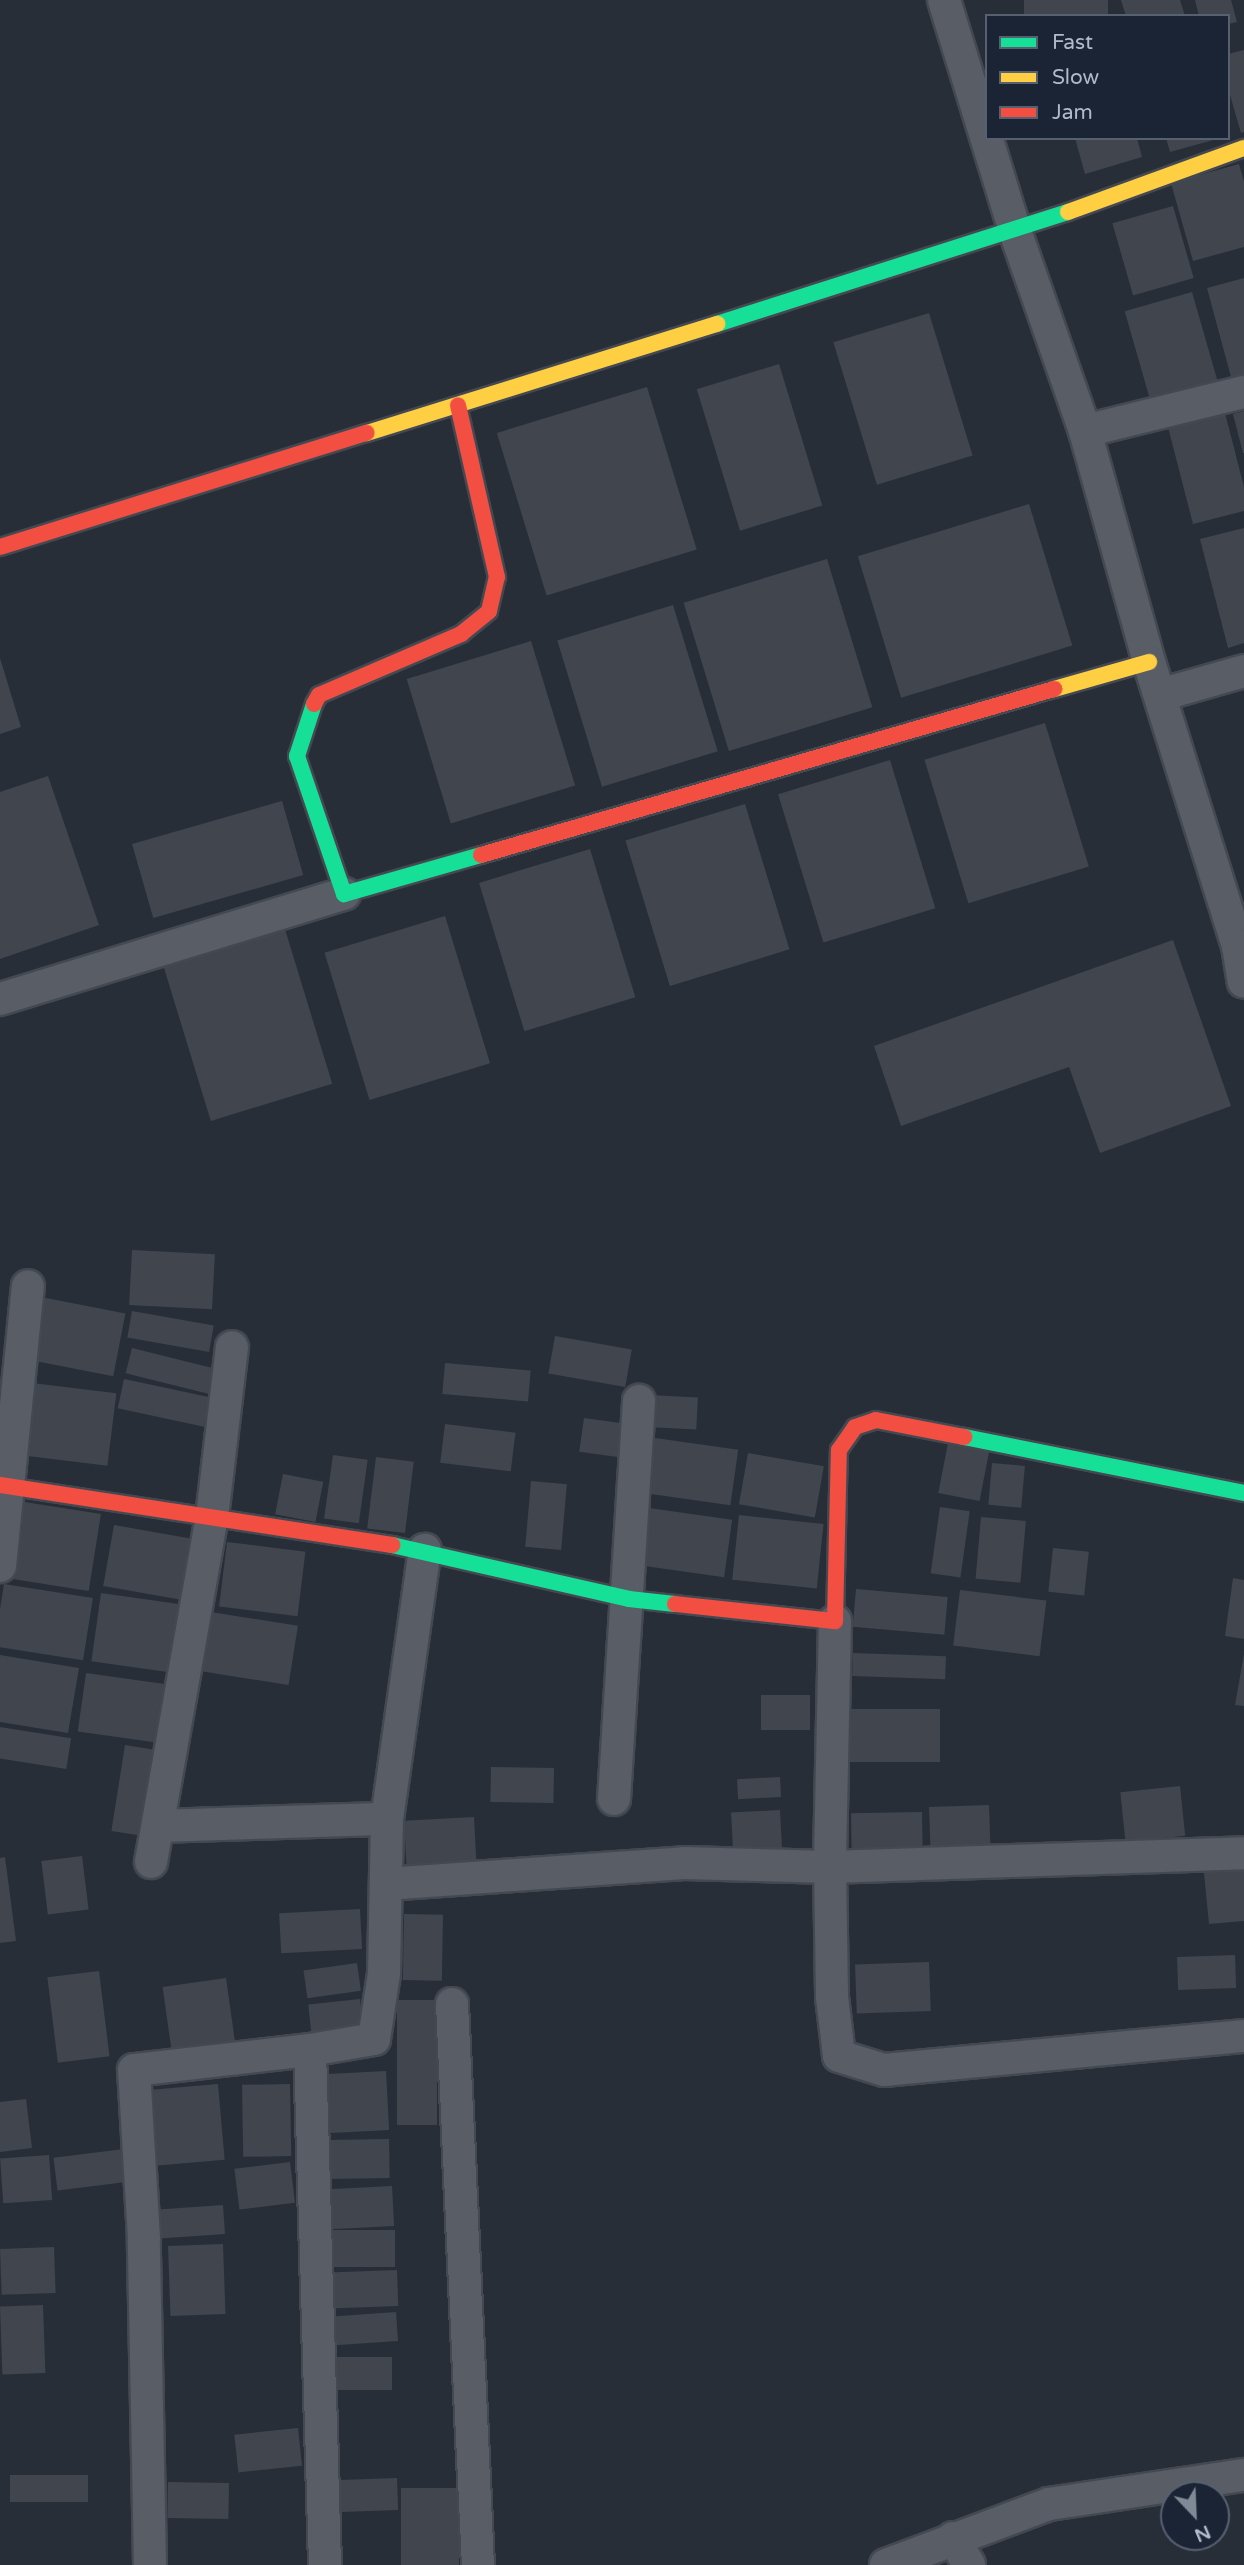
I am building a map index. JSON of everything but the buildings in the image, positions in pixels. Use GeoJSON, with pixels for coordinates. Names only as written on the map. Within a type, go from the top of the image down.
{"type":"FeatureCollection","features":[{"type":"Feature","properties":{"kind":"street"},"geometry":{"type":"LineString","coordinates":[[944,0],[985,133]]}},
{"type":"Feature","properties":{"kind":"street"},"geometry":{"type":"LineString","coordinates":[[987,140],[1015,231],[1086,431],[1149,662],[1241,945],[1244,982]]}},
{"type":"Feature","properties":{"kind":"street"},"geometry":{"type":"LineString","coordinates":[[0,547],[1015,231],[1244,148]]}},
{"type":"Feature","properties":{"kind":"street"},"geometry":{"type":"LineString","coordinates":[[1086,431],[1244,392]]}},
{"type":"Feature","properties":{"kind":"street"},"geometry":{"type":"LineString","coordinates":[[344,894],[297,756],[305,721],[319,695],[461,634],[489,611],[497,577],[458,405]]}},
{"type":"Feature","properties":{"kind":"street"},"geometry":{"type":"LineString","coordinates":[[0,999],[344,894],[1149,662]]}},
{"type":"Feature","properties":{"kind":"street"},"geometry":{"type":"LineString","coordinates":[[1160,695],[1244,671]]}},
{"type":"Feature","properties":{"kind":"street"},"geometry":{"type":"LineString","coordinates":[[0,1566],[28,1286]]}},
{"type":"Feature","properties":{"kind":"street"},"geometry":{"type":"LineString","coordinates":[[151,1861],[212,1517],[232,1347]]}},
{"type":"Feature","properties":{"kind":"street"},"geometry":{"type":"LineString","coordinates":[[614,1799],[629,1599],[639,1401]]}},
{"type":"Feature","properties":{"kind":"street"},"geometry":{"type":"LineString","coordinates":[[1244,1493],[876,1420],[855,1427],[839,1450],[830,1867],[832,1997],[839,2056],[884,2070],[1244,2036]]}},
{"type":"Feature","properties":{"kind":"street"},"geometry":{"type":"LineString","coordinates":[[6,1485],[425,1550],[629,1599],[835,1621]]}},
{"type":"Feature","properties":{"kind":"street"},"geometry":{"type":"LineString","coordinates":[[150,2565],[144,2238],[134,2070],[310,2050],[374,2039],[384,1974],[387,1819],[425,1550]]}},
{"type":"Feature","properties":{"kind":"street"},"geometry":{"type":"LineString","coordinates":[[158,1826],[387,1819]]}},
{"type":"Feature","properties":{"kind":"street"},"geometry":{"type":"LineString","coordinates":[[386,1884],[684,1863],[830,1867],[1244,1853]]}},
{"type":"Feature","properties":{"kind":"street"},"geometry":{"type":"LineString","coordinates":[[452,2004],[478,2565]]}},
{"type":"Feature","properties":{"kind":"street"},"geometry":{"type":"LineString","coordinates":[[310,2050],[325,2565]]}},
{"type":"Feature","properties":{"kind":"street"},"geometry":{"type":"LineString","coordinates":[[886,2565],[1049,2504],[1244,2475]]}},
{"type":"Feature","properties":{"kind":"street"},"geometry":{"type":"LineString","coordinates":[[953,2538],[969,2565]]}},
{"type":"Feature","properties":{"kind":"traffic: fast"},"geometry":{"type":"LineString","coordinates":[[717,324],[1068,212]]}},
{"type":"Feature","properties":{"kind":"traffic: fast"},"geometry":{"type":"LineString","coordinates":[[314,704],[297,756],[344,894],[481,855]]}},
{"type":"Feature","properties":{"kind":"traffic: fast"},"geometry":{"type":"LineString","coordinates":[[964,1437],[1244,1493]]}},
{"type":"Feature","properties":{"kind":"traffic: fast"},"geometry":{"type":"LineString","coordinates":[[392,1545],[629,1599],[675,1604]]}},
{"type":"Feature","properties":{"kind":"traffic: slow"},"geometry":{"type":"LineString","coordinates":[[1068,212],[1244,148]]}},
{"type":"Feature","properties":{"kind":"traffic: slow"},"geometry":{"type":"LineString","coordinates":[[367,433],[717,324]]}},
{"type":"Feature","properties":{"kind":"traffic: slow"},"geometry":{"type":"LineString","coordinates":[[1054,689],[1149,662]]}},
{"type":"Feature","properties":{"kind":"traffic: jam"},"geometry":{"type":"LineString","coordinates":[[314,704],[319,695],[461,634],[489,611],[497,577],[458,405]]}},
{"type":"Feature","properties":{"kind":"traffic: jam"},"geometry":{"type":"LineString","coordinates":[[0,547],[367,433]]}},
{"type":"Feature","properties":{"kind":"traffic: jam"},"geometry":{"type":"LineString","coordinates":[[481,855],[1054,689]]}},
{"type":"Feature","properties":{"kind":"traffic: jam"},"geometry":{"type":"LineString","coordinates":[[675,1604],[835,1621],[839,1450],[855,1427],[876,1420],[964,1437]]}},
{"type":"Feature","properties":{"kind":"traffic: jam"},"geometry":{"type":"LineString","coordinates":[[0,1485],[392,1545]]}}]}
